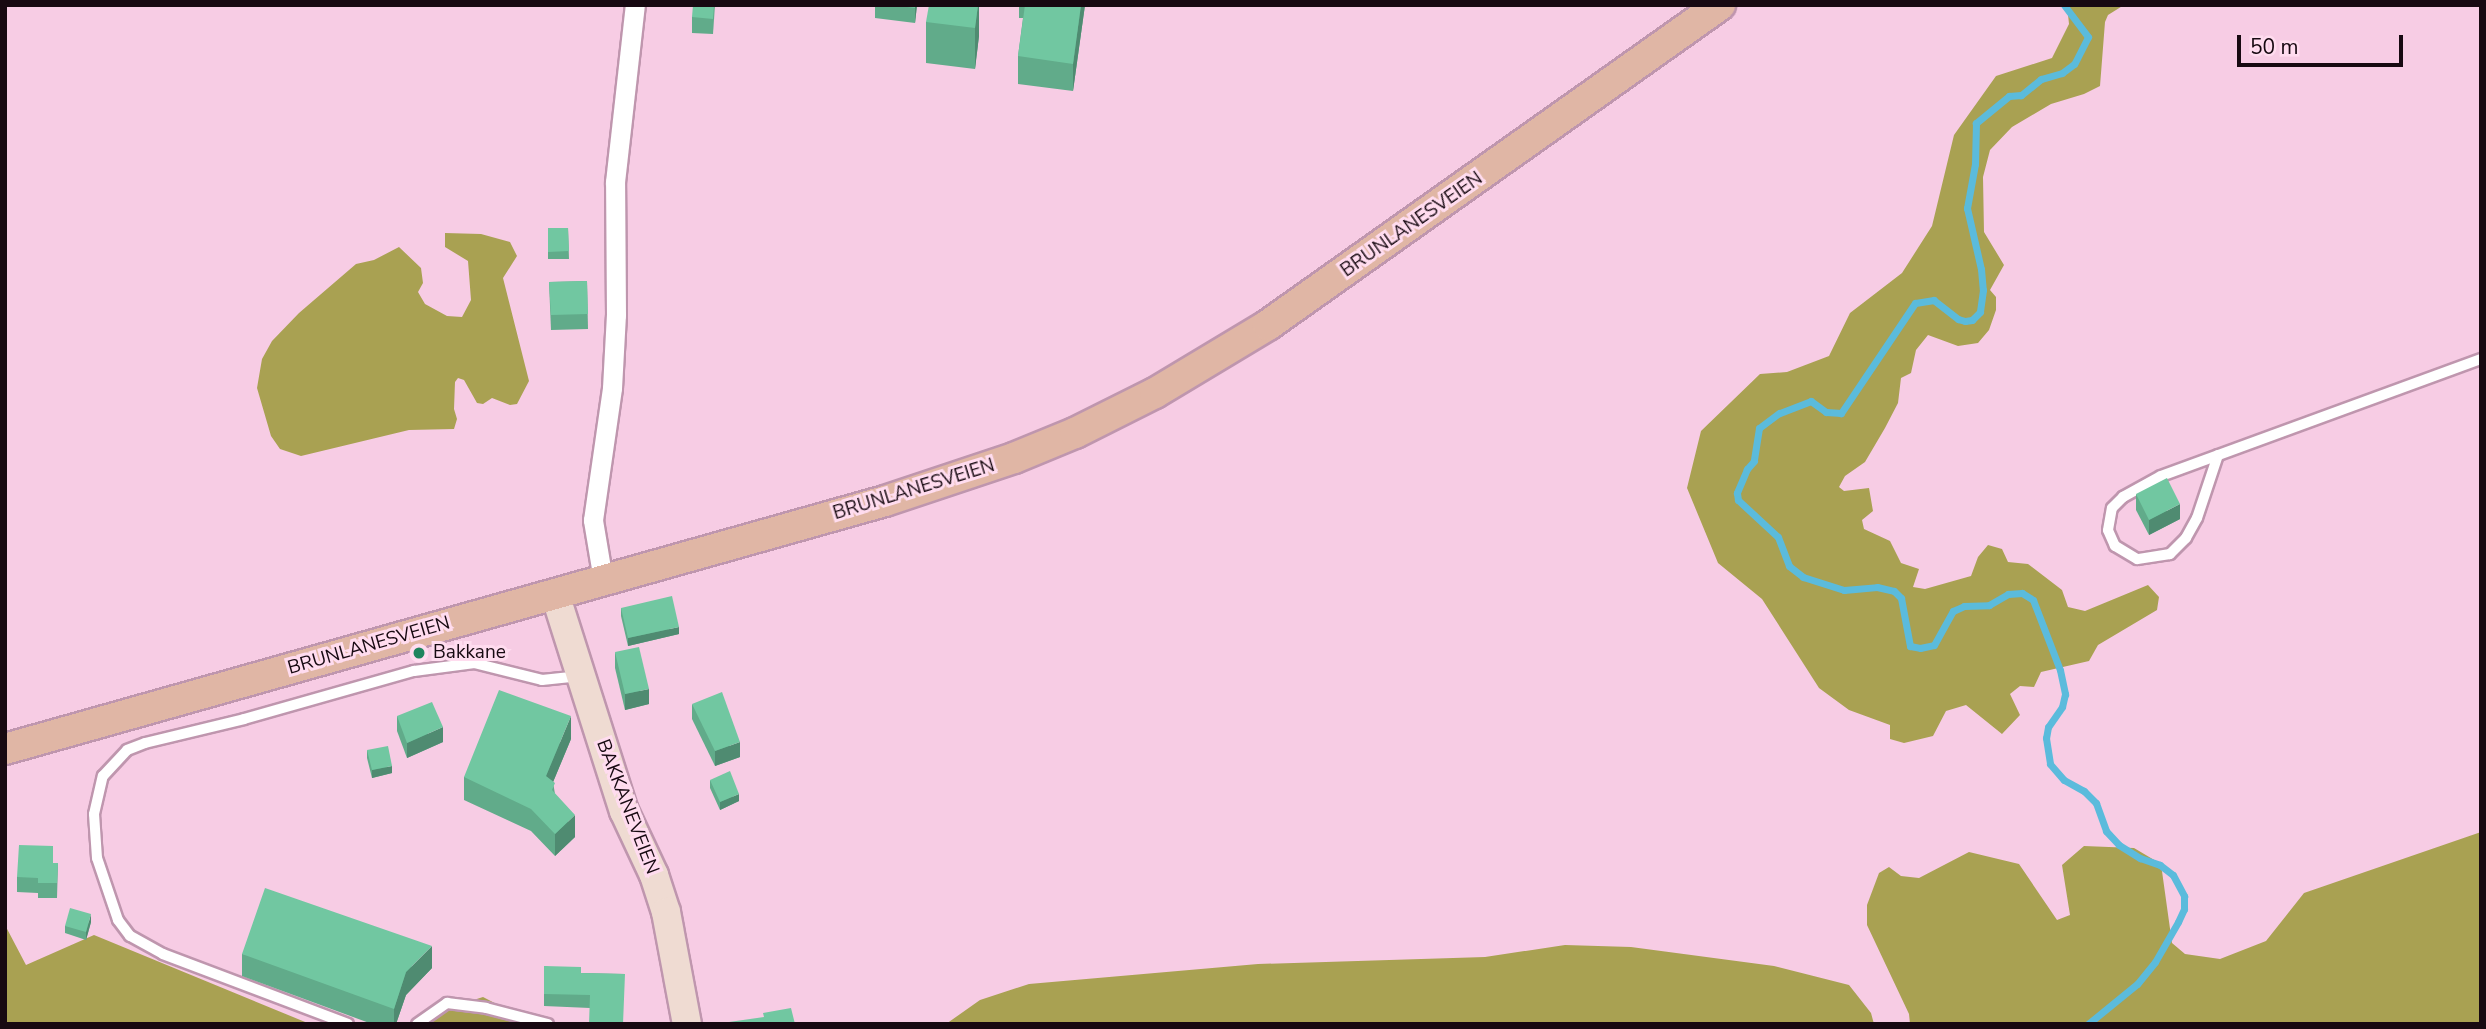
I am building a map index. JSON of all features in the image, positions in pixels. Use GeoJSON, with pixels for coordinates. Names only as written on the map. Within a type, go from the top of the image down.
{"type":"FeatureCollection","features":[{"type":"Feature","properties":{"kind":"main road","name":"BRUNLANESVEIEN"},"geometry":{"type":"LineString","coordinates":[[5,749],[954,479],[1075,433],[1155,393],[1223,354],[1339,277],[1720,5]]}},
{"type":"Feature","properties":{"kind":"street"},"geometry":{"type":"LineString","coordinates":[[603,580],[593,520],[612,388],[616,315],[615,182],[635,5]]}},
{"type":"Feature","properties":{"kind":"street","name":"BAKKANEVEIEN"},"geometry":{"type":"LineString","coordinates":[[555,594],[624,811],[671,910],[687,1024]]}},
{"type":"Feature","properties":{"kind":"lane"},"geometry":{"type":"LineString","coordinates":[[2218,455],[2197,517],[2186,538],[2170,554],[2137,559],[2115,546],[2108,530],[2107,519],[2123,497],[2161,475],[2481,359]]}},
{"type":"Feature","properties":{"kind":"lane"},"geometry":{"type":"LineString","coordinates":[[348,1024],[163,954],[130,936],[118,920],[97,858],[94,814],[103,776],[127,750],[145,743],[244,719],[414,671],[474,663],[542,680],[581,675]]}},
{"type":"Feature","properties":{"kind":"lane"},"geometry":{"type":"LineString","coordinates":[[418,1024],[447,1003],[499,1010],[548,1024]]}},
{"type":"Feature","properties":{"kind":"shaded area"},"geometry":{"type":"Polygon","coordinates":[[[2067,5],[2124,5],[2108,15],[2105,22],[2100,86],[2051,104],[2012,127],[1990,150],[1983,177],[1984,232],[2004,265],[1990,290],[1996,297],[1996,310],[1989,330],[1978,343],[1958,346],[1928,335],[1916,350],[1911,373],[1901,378],[1898,403],[1885,428],[1865,462],[1845,476],[1839,487],[1844,491],[1869,488],[1873,511],[1862,520],[1864,529],[1890,541],[1901,563],[1919,569],[1913,587],[1925,589],[1971,576],[1978,557],[1988,545],[2002,549],[2008,562],[2028,564],[2062,590],[2068,607],[2085,611],[2148,585],[2159,597],[2157,610],[2098,645],[2089,661],[2041,672],[2034,687],[2020,686],[2010,694],[2020,715],[2002,734],[1966,705],[1946,711],[1933,736],[1904,743],[1890,739],[1890,725],[1849,710],[1819,688],[1762,599],[1718,563],[1687,488],[1701,431],[1760,374],[1787,372],[1829,356],[1850,313],[1902,273],[1932,226],[1954,135],[1996,76],[2052,58],[2069,24],[2067,5]]]}},
{"type":"Feature","properties":{"kind":"shaded area"},"geometry":{"type":"Polygon","coordinates":[[[445,233],[481,234],[510,242],[517,256],[503,278],[529,381],[517,404],[510,405],[492,398],[483,404],[477,403],[464,380],[458,378],[455,382],[454,409],[457,419],[454,429],[409,430],[301,456],[280,449],[271,436],[257,388],[262,359],[272,341],[299,313],[356,264],[374,260],[399,247],[421,268],[423,283],[418,292],[425,304],[447,316],[462,317],[471,300],[468,261],[445,247],[445,233]]]}},
{"type":"Feature","properties":{"kind":"shaded area"},"geometry":{"type":"Polygon","coordinates":[[[2481,832],[2481,1024],[1910,1024],[1909,1014],[1867,925],[1867,905],[1879,873],[1889,867],[1901,876],[1919,878],[1969,852],[2019,864],[2057,920],[2070,915],[2062,865],[2084,846],[2134,848],[2161,864],[2172,943],[2185,954],[2220,959],[2266,941],[2304,893],[2481,832]]]}},
{"type":"Feature","properties":{"kind":"shaded area"},"geometry":{"type":"Polygon","coordinates":[[[5,925],[26,965],[94,935],[310,1024],[5,1024],[5,925]]]}},
{"type":"Feature","properties":{"kind":"shaded area"},"geometry":{"type":"Polygon","coordinates":[[[1565,945],[1631,947],[1774,966],[1849,985],[1871,1013],[1874,1024],[946,1024],[980,1000],[1029,984],[1258,964],[1485,957],[1565,945]]]}},
{"type":"Feature","properties":{"kind":"shaded area"},"geometry":{"type":"Polygon","coordinates":[[[483,997],[535,1024],[414,1024],[430,1014],[483,997]]]}},
{"type":"Feature","properties":{"kind":"building"},"geometry":{"type":"Polygon","coordinates":[[[693,5],[714,5],[713,19],[692,17],[693,5]]]}},
{"type":"Feature","properties":{"kind":"building"},"geometry":{"type":"Polygon","coordinates":[[[892,5],[915,5],[915,8],[892,5]]]}},
{"type":"Feature","properties":{"kind":"building"},"geometry":{"type":"Polygon","coordinates":[[[929,5],[978,5],[975,28],[926,22],[929,5]]]}},
{"type":"Feature","properties":{"kind":"building"},"geometry":{"type":"Polygon","coordinates":[[[1025,5],[1081,5],[1073,64],[1018,56],[1025,5]]]}},
{"type":"Feature","properties":{"kind":"building"},"geometry":{"type":"Polygon","coordinates":[[[548,228],[568,228],[569,251],[548,252],[548,228]]]}},
{"type":"Feature","properties":{"kind":"building"},"geometry":{"type":"Polygon","coordinates":[[[587,281],[588,314],[551,315],[549,282],[587,281]]]}},
{"type":"Feature","properties":{"kind":"building"},"geometry":{"type":"Polygon","coordinates":[[[2167,478],[2180,504],[2149,520],[2136,494],[2167,478]]]}},
{"type":"Feature","properties":{"kind":"building"},"geometry":{"type":"Polygon","coordinates":[[[672,596],[679,627],[628,638],[621,608],[672,596]]]}},
{"type":"Feature","properties":{"kind":"building"},"geometry":{"type":"Polygon","coordinates":[[[639,647],[649,689],[625,694],[615,652],[639,647]]]}},
{"type":"Feature","properties":{"kind":"building"},"geometry":{"type":"Polygon","coordinates":[[[499,690],[571,716],[546,776],[555,783],[552,790],[575,815],[555,834],[531,809],[464,777],[499,690]]]}},
{"type":"Feature","properties":{"kind":"building"},"geometry":{"type":"Polygon","coordinates":[[[722,692],[740,742],[715,751],[692,704],[722,692]]]}},
{"type":"Feature","properties":{"kind":"building"},"geometry":{"type":"Polygon","coordinates":[[[432,702],[443,727],[407,743],[397,716],[432,702]]]}},
{"type":"Feature","properties":{"kind":"building"},"geometry":{"type":"Polygon","coordinates":[[[388,746],[392,766],[372,770],[367,750],[388,746]]]}},
{"type":"Feature","properties":{"kind":"building"},"geometry":{"type":"Polygon","coordinates":[[[730,771],[739,794],[720,802],[710,780],[730,771]]]}},
{"type":"Feature","properties":{"kind":"building"},"geometry":{"type":"Polygon","coordinates":[[[19,845],[53,846],[53,863],[58,863],[57,883],[38,883],[38,878],[17,877],[19,845]]]}},
{"type":"Feature","properties":{"kind":"building"},"geometry":{"type":"Polygon","coordinates":[[[265,888],[432,946],[406,972],[394,1009],[242,954],[265,888]]]}},
{"type":"Feature","properties":{"kind":"building"},"geometry":{"type":"Polygon","coordinates":[[[70,908],[91,914],[86,932],[65,926],[70,908]]]}},
{"type":"Feature","properties":{"kind":"building"},"geometry":{"type":"Polygon","coordinates":[[[544,966],[581,967],[581,973],[625,974],[623,1024],[589,1024],[590,995],[544,994],[544,966]]]}},
{"type":"Feature","properties":{"kind":"building"},"geometry":{"type":"Polygon","coordinates":[[[791,1008],[795,1024],[715,1024],[764,1017],[763,1013],[791,1008]]]}},
{"type":"Feature","properties":{"kind":"waterway"},"geometry":{"type":"LineString","coordinates":[[2064,5],[2088,37],[2074,64],[2062,73],[2041,79],[2021,95],[2009,96],[1976,123],[1975,164],[1967,208],[1981,269],[1983,290],[1980,312],[1972,320],[1965,321],[1958,319],[1934,300],[1915,303],[1841,413],[1826,412],[1811,401],[1779,413],[1759,428],[1754,461],[1747,469],[1737,493],[1738,500],[1778,537],[1789,566],[1803,577],[1844,590],[1877,587],[1894,591],[1901,598],[1910,646],[1920,648],[1934,645],[1953,611],[1964,606],[1989,605],[2008,594],[2022,593],[2033,600],[2060,670],[2065,694],[2062,707],[2048,727],[2046,738],[2050,764],[2064,780],[2084,791],[2096,803],[2106,831],[2119,845],[2140,858],[2160,865],[2173,875],[2184,896],[2184,909],[2155,962],[2137,984],[2088,1024]]}},
{"type":"Feature","properties":{"kind":"place","name":"Bakkane"},"geometry":{"type":"Point","coordinates":[419,653]}}]}
